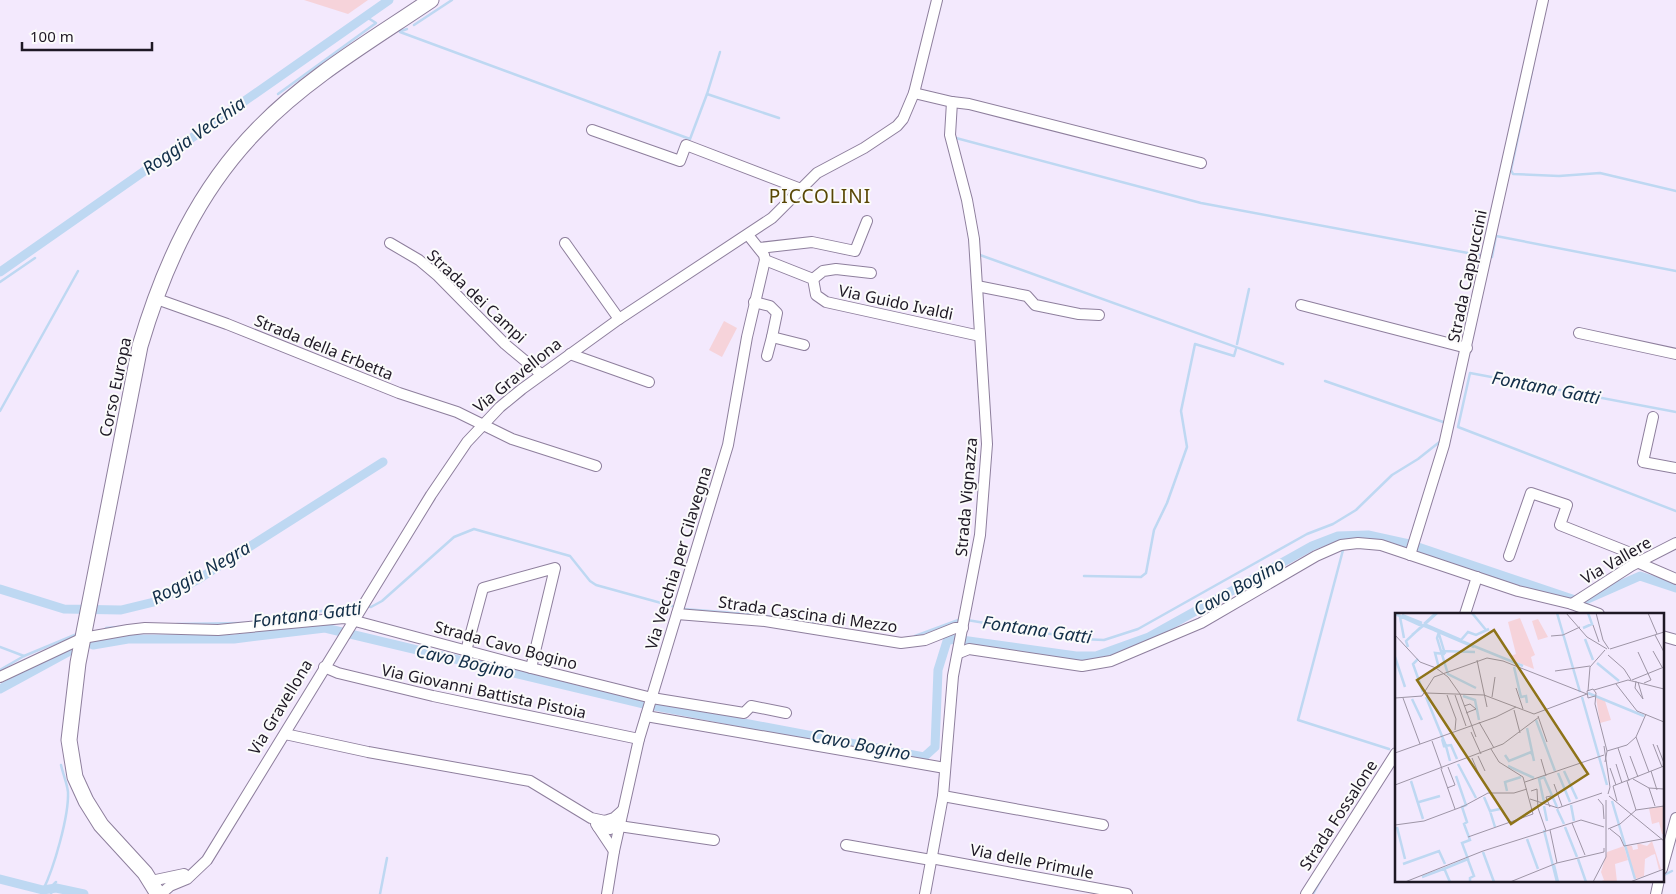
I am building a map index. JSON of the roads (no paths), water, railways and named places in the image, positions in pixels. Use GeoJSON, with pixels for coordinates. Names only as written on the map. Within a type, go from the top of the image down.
{"type":"FeatureCollection","features":[{"type":"Feature","properties":{"kind":"main road","name":"Corso Europa"},"geometry":{"type":"LineString","coordinates":[[154,885],[101,825],[86,801],[76,777],[69,740],[73,694],[83,638],[140,346],[154,298],[172,255],[196,208],[222,170],[258,128],[302,89],[431,0]]}},
{"type":"Feature","properties":{"kind":"street","name":"Via Gravellona"},"geometry":{"type":"LineString","coordinates":[[173,894],[207,860],[351,623],[447,470],[481,425],[541,374],[619,319],[772,218],[816,173],[889,133],[903,119],[914,93],[937,0]]}},
{"type":"Feature","properties":{"kind":"street","name":"Strada Cappuccini"},"geometry":{"type":"LineString","coordinates":[[1410,554],[1444,445],[1544,0]]}},
{"type":"Feature","properties":{"kind":"street"},"geometry":{"type":"LineString","coordinates":[[914,93],[969,104],[1201,163]]}},
{"type":"Feature","properties":{"kind":"street","name":"Strada Vignazza"},"geometry":{"type":"LineString","coordinates":[[925,894],[943,796],[953,676],[980,535],[987,444],[974,239],[950,135],[952,102]]}},
{"type":"Feature","properties":{"kind":"street"},"geometry":{"type":"LineString","coordinates":[[592,130],[680,160],[686,146],[801,189]]}},
{"type":"Feature","properties":{"kind":"street"},"geometry":{"type":"LineString","coordinates":[[759,248],[812,242],[855,251],[867,221]]}},
{"type":"Feature","properties":{"kind":"street"},"geometry":{"type":"LineString","coordinates":[[748,235],[759,248],[765,260],[813,280],[823,271],[836,269],[872,273]]}},
{"type":"Feature","properties":{"kind":"street","name":"Strada dei Campi"},"geometry":{"type":"LineString","coordinates":[[390,243],[418,260],[438,276],[505,344],[541,374]]}},
{"type":"Feature","properties":{"kind":"street"},"geometry":{"type":"LineString","coordinates":[[565,243],[619,319]]}},
{"type":"Feature","properties":{"kind":"street","name":"Via Vecchia per Cilavegna"},"geometry":{"type":"LineString","coordinates":[[607,894],[619,826],[639,739],[728,445],[754,302],[765,260]]}},
{"type":"Feature","properties":{"kind":"street","name":"Via Guido Ivaldi"},"geometry":{"type":"LineString","coordinates":[[813,280],[816,295],[826,302],[980,336]]}},
{"type":"Feature","properties":{"kind":"street"},"geometry":{"type":"LineString","coordinates":[[977,286],[1026,296],[1035,304],[1079,314],[1099,315]]}},
{"type":"Feature","properties":{"kind":"street","name":"Strada della Erbetta"},"geometry":{"type":"LineString","coordinates":[[154,298],[227,324],[399,393],[457,412],[512,439],[596,466]]}},
{"type":"Feature","properties":{"kind":"street"},"geometry":{"type":"LineString","coordinates":[[754,302],[770,306],[777,314],[767,356]]}},
{"type":"Feature","properties":{"kind":"street"},"geometry":{"type":"LineString","coordinates":[[1301,305],[1467,348]]}},
{"type":"Feature","properties":{"kind":"street"},"geometry":{"type":"LineString","coordinates":[[1579,333],[1676,354]]}},
{"type":"Feature","properties":{"kind":"street"},"geometry":{"type":"LineString","coordinates":[[772,337],[804,345]]}},
{"type":"Feature","properties":{"kind":"street"},"geometry":{"type":"LineString","coordinates":[[570,354],[649,382]]}},
{"type":"Feature","properties":{"kind":"street"},"geometry":{"type":"LineString","coordinates":[[1653,416],[1644,462],[1676,468]]}},
{"type":"Feature","properties":{"kind":"street"},"geometry":{"type":"LineString","coordinates":[[1509,556],[1531,493],[1567,505],[1560,525],[1628,552],[1639,563],[1676,579]]}},
{"type":"Feature","properties":{"kind":"street","name":"Strada Cascina di Mezzo"},"geometry":{"type":"LineString","coordinates":[[677,614],[765,621],[901,643],[925,640],[955,628],[962,633],[969,649],[1082,666],[1110,661],[1201,623],[1255,594],[1316,556],[1340,545],[1358,542],[1381,545],[1537,596],[1572,604],[1596,613]]}},
{"type":"Feature","properties":{"kind":"street","name":"Via Vallere"},"geometry":{"type":"LineString","coordinates":[[1572,604],[1676,543]]}},
{"type":"Feature","properties":{"kind":"street"},"geometry":{"type":"LineString","coordinates":[[466,651],[484,588],[555,568],[531,668]]}},
{"type":"Feature","properties":{"kind":"street"},"geometry":{"type":"LineString","coordinates":[[1466,613],[1477,577]]}},
{"type":"Feature","properties":{"kind":"street","name":"Strada Cavo Bogino"},"geometry":{"type":"LineString","coordinates":[[0,676],[83,638],[145,628],[218,630],[344,618],[351,623],[652,698],[744,713],[751,706],[786,713]]}},
{"type":"Feature","properties":{"kind":"street","name":"Via Giovanni Battista Pistoia"},"geometry":{"type":"LineString","coordinates":[[324,667],[338,673],[433,696],[639,739]]}},
{"type":"Feature","properties":{"kind":"street"},"geometry":{"type":"LineString","coordinates":[[646,715],[945,768]]}},
{"type":"Feature","properties":{"kind":"street"},"geometry":{"type":"LineString","coordinates":[[285,734],[368,752],[530,781],[591,818],[605,821],[614,818],[623,810]]}},
{"type":"Feature","properties":{"kind":"street","name":"Strada Fossalone"},"geometry":{"type":"LineString","coordinates":[[1306,894],[1395,755]]}},
{"type":"Feature","properties":{"kind":"street"},"geometry":{"type":"LineString","coordinates":[[943,796],[1103,825]]}},
{"type":"Feature","properties":{"kind":"street"},"geometry":{"type":"LineString","coordinates":[[591,818],[614,851]]}},
{"type":"Feature","properties":{"kind":"street"},"geometry":{"type":"LineString","coordinates":[[1664,862],[1676,818]]}},
{"type":"Feature","properties":{"kind":"street"},"geometry":{"type":"LineString","coordinates":[[598,827],[610,829],[619,826],[714,840]]}},
{"type":"Feature","properties":{"kind":"street","name":"Via delle Primule"},"geometry":{"type":"LineString","coordinates":[[846,845],[1127,894]]}},
{"type":"Feature","properties":{"kind":"street"},"geometry":{"type":"LineString","coordinates":[[154,885],[197,870]]}},
{"type":"Feature","properties":{"kind":"street","name":"Via Gravellona"},"geometry":{"type":"LineString","coordinates":[[154,885],[170,886],[187,879]]}},
{"type":"Feature","properties":{"kind":"waterway","name":"Roggia Vecchia"},"geometry":{"type":"LineString","coordinates":[[0,272],[389,0]]}},
{"type":"Feature","properties":{"kind":"waterway"},"geometry":{"type":"LineString","coordinates":[[414,25],[452,0]]}},
{"type":"Feature","properties":{"kind":"waterway"},"geometry":{"type":"LineString","coordinates":[[278,94],[376,23],[365,16]]}},
{"type":"Feature","properties":{"kind":"waterway"},"geometry":{"type":"LineString","coordinates":[[401,31],[407,29]]}},
{"type":"Feature","properties":{"kind":"waterway"},"geometry":{"type":"LineString","coordinates":[[400,32],[690,139],[707,94],[779,118]]}},
{"type":"Feature","properties":{"kind":"waterway"},"geometry":{"type":"LineString","coordinates":[[707,94],[720,52]]}},
{"type":"Feature","properties":{"kind":"waterway"},"geometry":{"type":"LineString","coordinates":[[1533,66],[1511,170],[1513,174],[1559,176],[1600,173],[1676,191]]}},
{"type":"Feature","properties":{"kind":"waterway"},"geometry":{"type":"LineString","coordinates":[[956,138],[1201,203],[1484,256]]}},
{"type":"Feature","properties":{"kind":"waterway"},"geometry":{"type":"LineString","coordinates":[[1492,257],[1496,236],[1676,271]]}},
{"type":"Feature","properties":{"kind":"waterway"},"geometry":{"type":"LineString","coordinates":[[980,255],[1283,364]]}},
{"type":"Feature","properties":{"kind":"waterway"},"geometry":{"type":"LineString","coordinates":[[0,282],[35,258]]}},
{"type":"Feature","properties":{"kind":"waterway"},"geometry":{"type":"LineString","coordinates":[[0,411],[78,271]]}},
{"type":"Feature","properties":{"kind":"waterway"},"geometry":{"type":"LineString","coordinates":[[1237,344],[1249,289]]}},
{"type":"Feature","properties":{"kind":"waterway"},"geometry":{"type":"LineString","coordinates":[[1084,576],[1141,577],[1146,573],[1154,530],[1167,503],[1187,447],[1181,411],[1195,344],[1234,356],[1236,349]]}},
{"type":"Feature","properties":{"kind":"waterway","name":"Fontana Gatti"},"geometry":{"type":"LineString","coordinates":[[1676,412],[1470,373],[1458,427],[1676,511]]}},
{"type":"Feature","properties":{"kind":"waterway"},"geometry":{"type":"LineString","coordinates":[[1325,381],[1446,423]]}},
{"type":"Feature","properties":{"kind":"waterway","name":"Fontana Gatti"},"geometry":{"type":"LineString","coordinates":[[967,620],[1081,639],[1104,640],[1138,629],[1307,534],[1333,524],[1356,510],[1392,475],[1418,459],[1442,440]]}},
{"type":"Feature","properties":{"kind":"waterway","name":"Roggia Negra"},"geometry":{"type":"LineString","coordinates":[[0,589],[64,609],[121,610],[154,602],[197,580],[383,462]]}},
{"type":"Feature","properties":{"kind":"waterway","name":"Fontana Gatti"},"geometry":{"type":"LineString","coordinates":[[365,606],[371,607],[382,601],[454,537],[474,529],[570,556],[590,581],[596,585],[672,606]]}},
{"type":"Feature","properties":{"kind":"waterway","name":"Cavo Bogino"},"geometry":{"type":"LineString","coordinates":[[93,645],[128,639],[234,639],[325,628],[644,704],[924,757],[935,747],[938,670],[947,641],[954,639],[1076,656],[1096,656],[1149,637],[1312,546],[1338,536],[1368,535],[1409,544],[1581,602],[1640,576],[1676,588]]}},
{"type":"Feature","properties":{"kind":"waterway"},"geometry":{"type":"LineString","coordinates":[[1343,550],[1298,720],[1389,749]]}},
{"type":"Feature","properties":{"kind":"waterway","name":"Fontana Gatti"},"geometry":{"type":"LineString","coordinates":[[257,621],[360,605]]}},
{"type":"Feature","properties":{"kind":"waterway","name":"Fontana Gatti"},"geometry":{"type":"LineString","coordinates":[[684,609],[760,615],[816,624]]}},
{"type":"Feature","properties":{"kind":"waterway","name":"Fontana Gatti"},"geometry":{"type":"LineString","coordinates":[[915,636],[961,619]]}},
{"type":"Feature","properties":{"kind":"waterway","name":"Fontana Gatti"},"geometry":{"type":"LineString","coordinates":[[177,624],[244,623]]}},
{"type":"Feature","properties":{"kind":"waterway","name":"Fontana Gatti"},"geometry":{"type":"LineString","coordinates":[[106,628],[119,627]]}},
{"type":"Feature","properties":{"kind":"waterway","name":"Fontana Gatti"},"geometry":{"type":"LineString","coordinates":[[0,670],[24,656],[77,634]]}},
{"type":"Feature","properties":{"kind":"waterway","name":"Fontana Gatti"},"geometry":{"type":"LineString","coordinates":[[0,647],[24,656]]}},
{"type":"Feature","properties":{"kind":"waterway","name":"Cavo Bogino"},"geometry":{"type":"LineString","coordinates":[[0,689],[68,652]]}},
{"type":"Feature","properties":{"kind":"waterway"},"geometry":{"type":"LineString","coordinates":[[43,890],[56,856],[68,802],[67,785],[61,765]]}},
{"type":"Feature","properties":{"kind":"waterway"},"geometry":{"type":"LineString","coordinates":[[380,894],[387,858]]}},
{"type":"Feature","properties":{"kind":"waterway"},"geometry":{"type":"LineString","coordinates":[[1664,875],[1672,871]]}},
{"type":"Feature","properties":{"kind":"waterway"},"geometry":{"type":"LineString","coordinates":[[1313,894],[1323,876]]}},
{"type":"Feature","properties":{"kind":"waterway"},"geometry":{"type":"LineString","coordinates":[[0,879],[43,890],[56,888],[84,894]]}},
{"type":"Feature","properties":{"kind":"waterway"},"geometry":{"type":"LineString","coordinates":[[51,894],[53,885],[56,882]]}},
{"type":"Feature","properties":{"kind":"district","name":"PICCOLINI"},"geometry":{"type":"Point","coordinates":[820,196]}}]}
